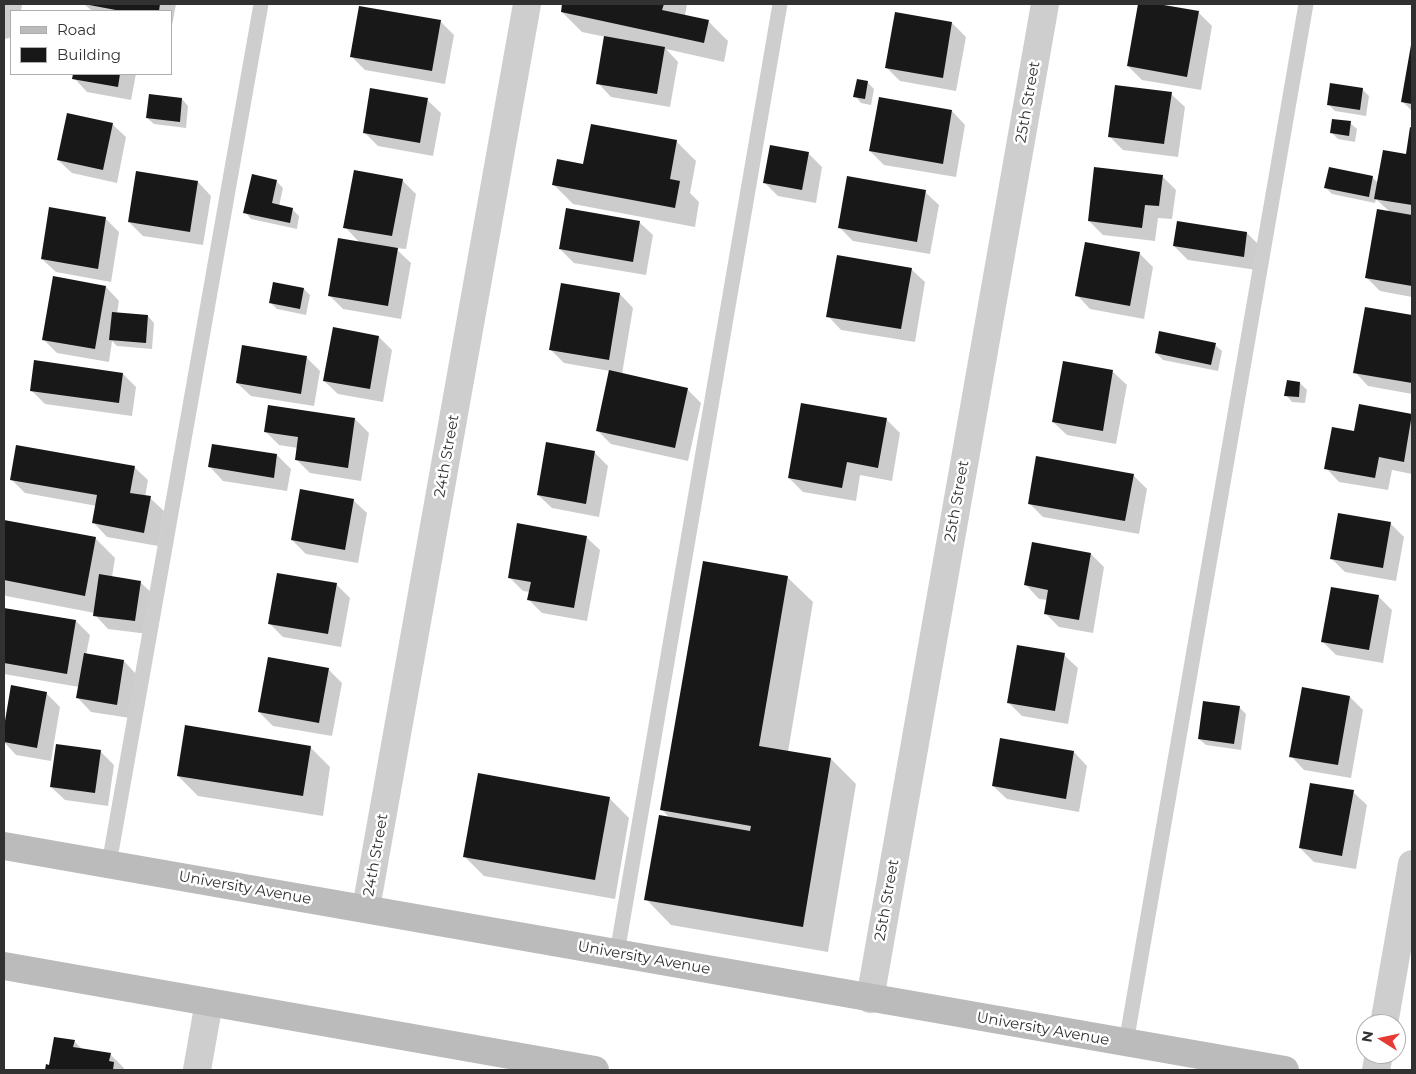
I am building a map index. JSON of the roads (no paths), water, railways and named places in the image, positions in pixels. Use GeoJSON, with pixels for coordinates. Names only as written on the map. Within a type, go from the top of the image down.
{"type":"FeatureCollection","features":[{"type":"Feature","properties":{"kind":"main road","name":"University Avenue"},"geometry":{"type":"LineString","coordinates":[[4,846],[366,908],[870,999],[1285,1070]]}},
{"type":"Feature","properties":{"kind":"main road"},"geometry":{"type":"LineString","coordinates":[[4,966],[209,1002],[500,1062],[594,1070]]}},
{"type":"Feature","properties":{"kind":"street"},"geometry":{"type":"LineString","coordinates":[[4,25],[8,4]]}},
{"type":"Feature","properties":{"kind":"street","name":"24th Street"},"geometry":{"type":"LineString","coordinates":[[366,908],[527,4]]}},
{"type":"Feature","properties":{"kind":"street","name":"25th Street"},"geometry":{"type":"LineString","coordinates":[[870,999],[1045,4]]}},
{"type":"Feature","properties":{"kind":"street"},"geometry":{"type":"LineString","coordinates":[[1386,1014],[1412,864]]}},
{"type":"Feature","properties":{"kind":"street"},"geometry":{"type":"LineString","coordinates":[[197,1070],[209,1002]]}},
{"type":"Feature","properties":{"kind":"lane"},"geometry":{"type":"LineString","coordinates":[[109,864],[261,4]]}},
{"type":"Feature","properties":{"kind":"lane"},"geometry":{"type":"LineString","coordinates":[[617,953],[780,4]]}},
{"type":"Feature","properties":{"kind":"lane"},"geometry":{"type":"LineString","coordinates":[[1126,1043],[1306,4]]}}]}
